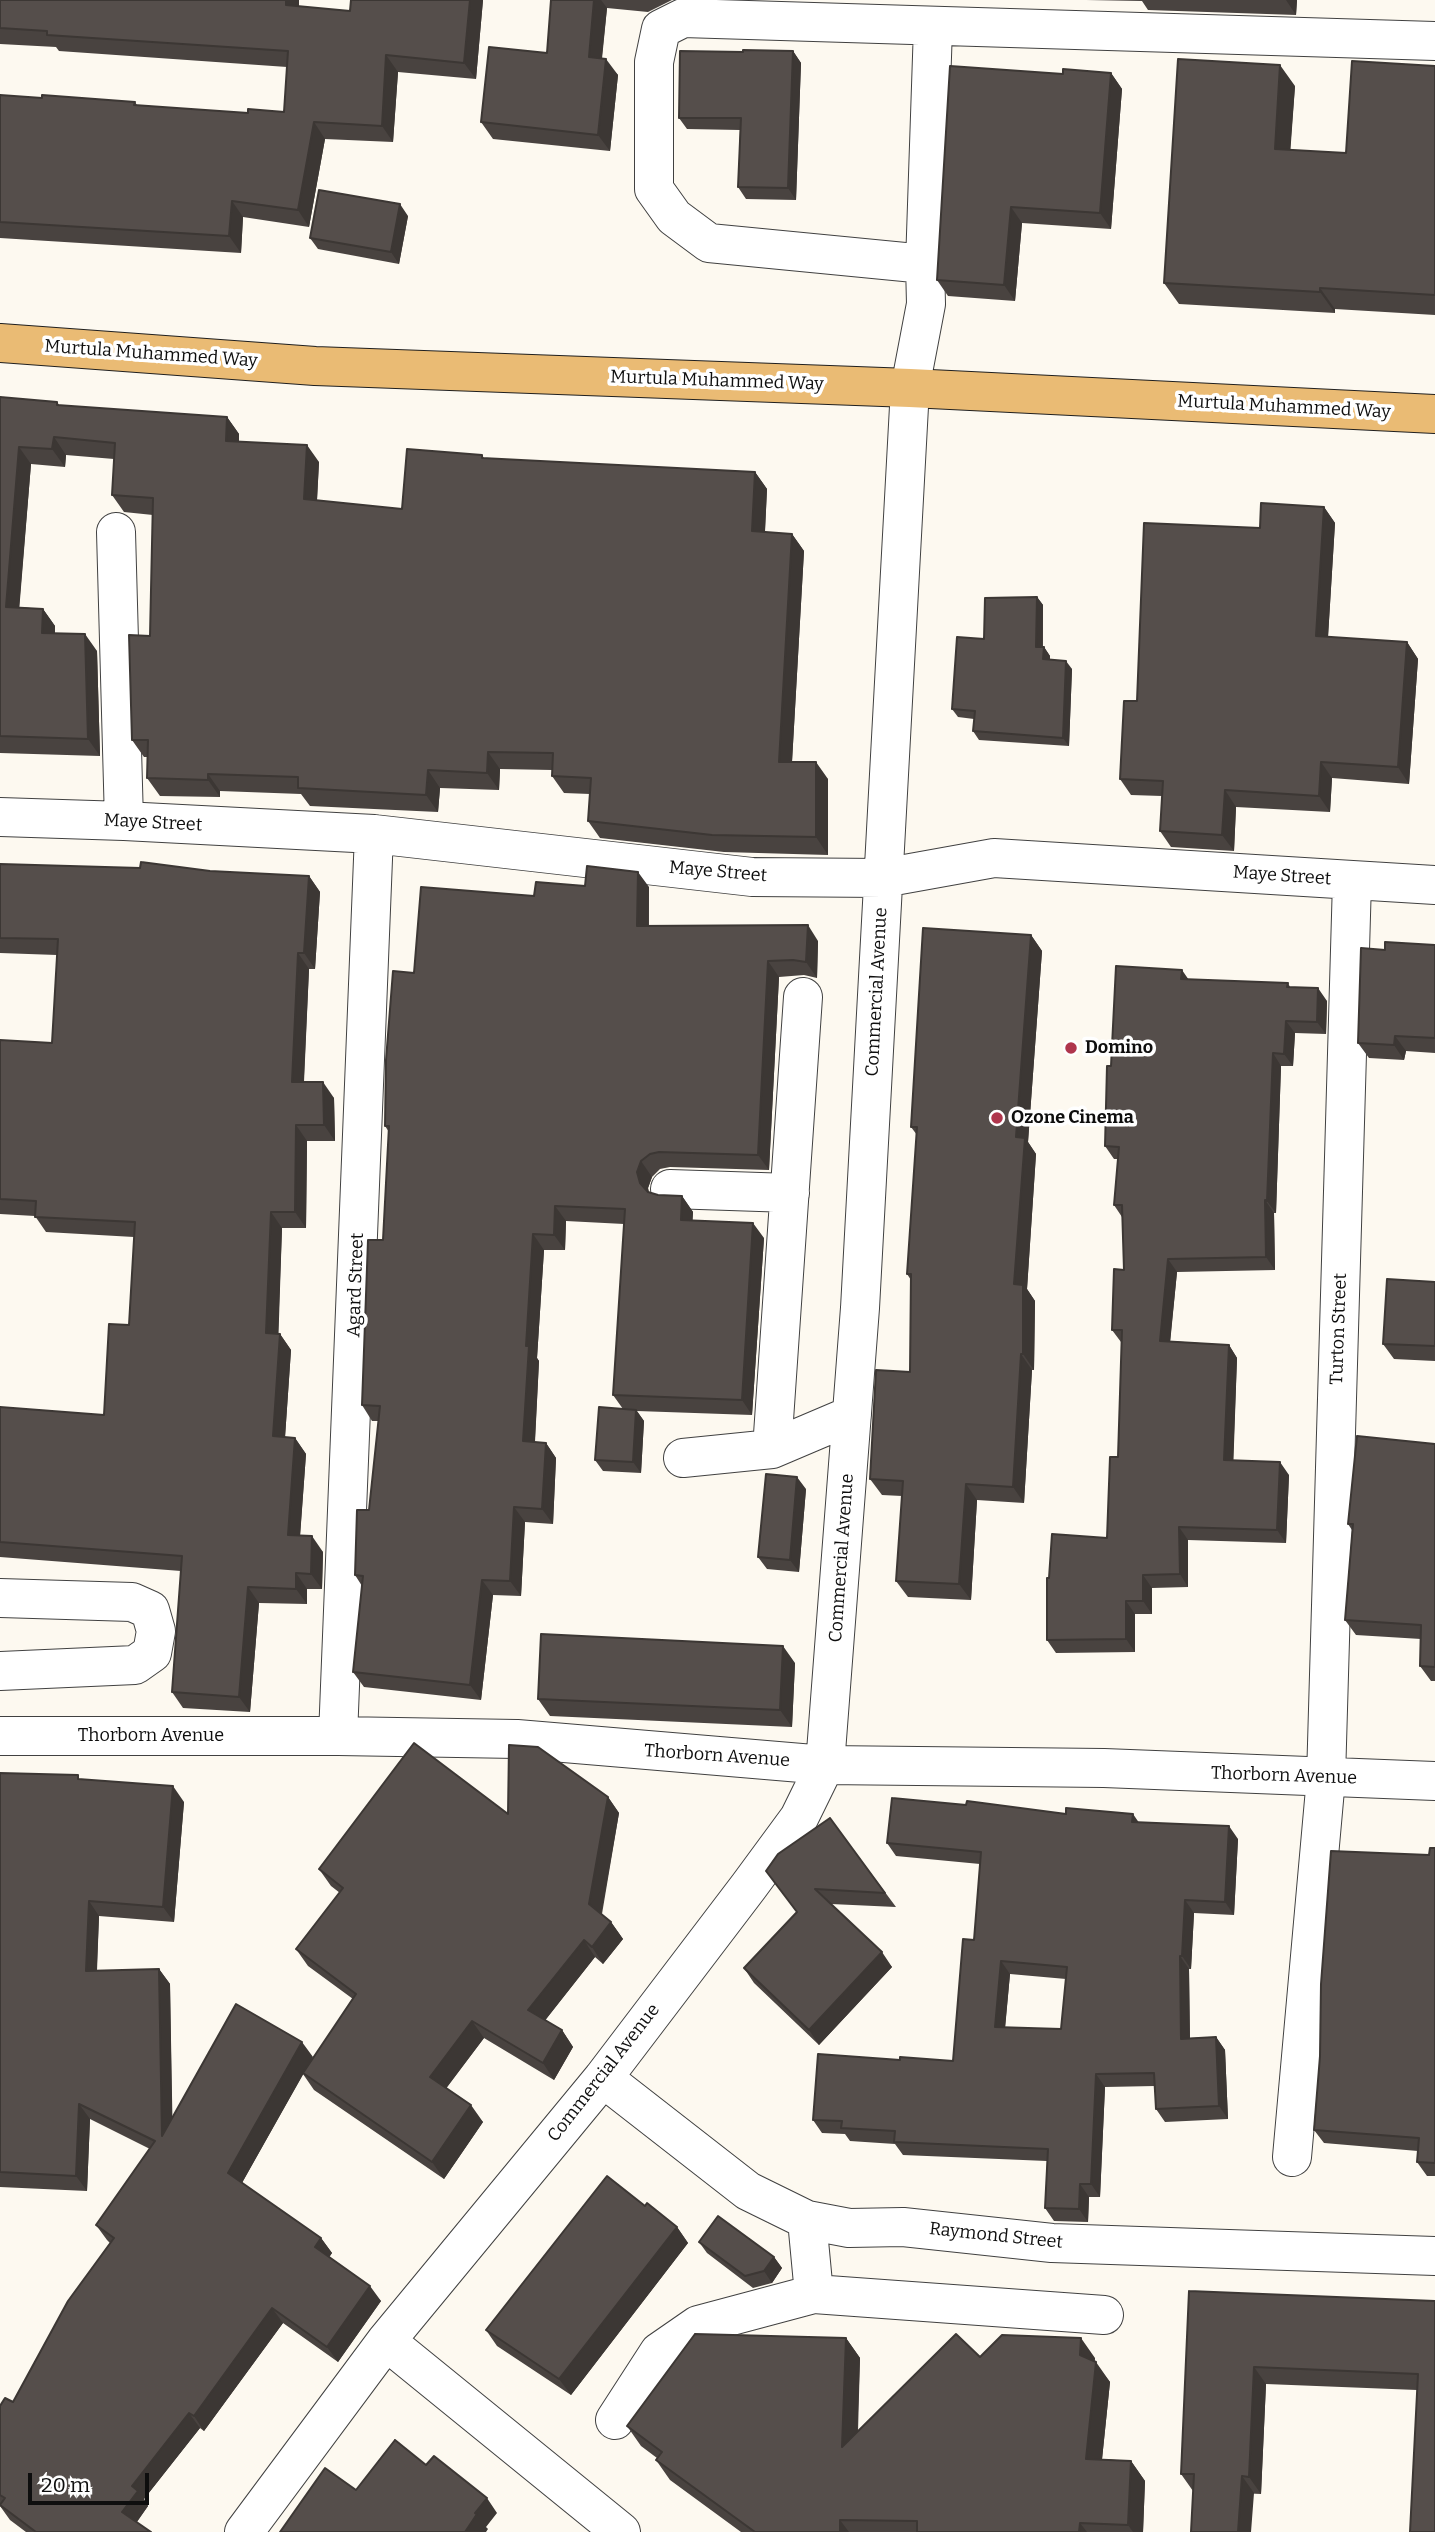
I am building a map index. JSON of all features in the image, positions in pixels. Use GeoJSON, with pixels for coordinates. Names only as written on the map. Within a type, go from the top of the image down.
{"type":"FeatureCollection","features":[{"type":"Feature","properties":{"kind":"main road","name":"Murtula Muhammed Way"},"geometry":{"type":"LineString","coordinates":[[0,344],[315,366],[910,388],[1435,414]]}},
{"type":"Feature","properties":{"kind":"street"},"geometry":{"type":"LineString","coordinates":[[925,264],[709,243],[674,217],[654,189],[654,62],[661,29],[683,18],[1435,41]]}},
{"type":"Feature","properties":{"kind":"street","name":"Commercial Avenue"},"geometry":{"type":"LineString","coordinates":[[244,2532],[386,2342],[603,2078],[799,1818],[825,1765],[860,1308],[910,388],[926,304],[933,27]]}},
{"type":"Feature","properties":{"kind":"street"},"geometry":{"type":"LineString","coordinates":[[116,532],[124,821]]}},
{"type":"Feature","properties":{"kind":"street","name":"Maye Street"},"geometry":{"type":"LineString","coordinates":[[0,817],[374,834],[752,877],[883,878],[994,859],[1435,885]]}},
{"type":"Feature","properties":{"kind":"street","name":"Agard Street"},"geometry":{"type":"LineString","coordinates":[[338,1736],[374,834]]}},
{"type":"Feature","properties":{"kind":"street","name":"Turton Street"},"geometry":{"type":"LineString","coordinates":[[1292,2157],[1326,1778],[1352,881]]}},
{"type":"Feature","properties":{"kind":"street"},"geometry":{"type":"LineString","coordinates":[[772,1449],[803,997]]}},
{"type":"Feature","properties":{"kind":"street"},"geometry":{"type":"LineString","coordinates":[[670,1189],[790,1193]]}},
{"type":"Feature","properties":{"kind":"street"},"geometry":{"type":"LineString","coordinates":[[683,1458],[772,1449],[852,1415]]}},
{"type":"Feature","properties":{"kind":"street"},"geometry":{"type":"LineString","coordinates":[[0,1598],[132,1602],[150,1610],[156,1631],[152,1653],[135,1664],[0,1671]]}},
{"type":"Feature","properties":{"kind":"street","name":"Thorborn Avenue"},"geometry":{"type":"LineString","coordinates":[[1,1726],[517,1740],[825,1765],[1104,1768],[1435,1781]]}},
{"type":"Feature","properties":{"kind":"street","name":"Raymond Street"},"geometry":{"type":"LineString","coordinates":[[603,2078],[748,2191],[807,2220],[849,2228],[903,2227],[1052,2243],[1435,2256]]}},
{"type":"Feature","properties":{"kind":"street"},"geometry":{"type":"LineString","coordinates":[[807,2220],[814,2294]]}},
{"type":"Feature","properties":{"kind":"street"},"geometry":{"type":"LineString","coordinates":[[615,2420],[659,2352],[698,2325],[814,2294],[1104,2315]]}},
{"type":"Feature","properties":{"kind":"street"},"geometry":{"type":"LineString","coordinates":[[386,2342],[617,2531]]}},
{"type":"Feature","properties":{"kind":"building"},"geometry":{"type":"Polygon","coordinates":[[[0,0],[286,0],[286,5],[350,11],[351,0],[470,0],[464,63],[386,55],[382,126],[314,122],[298,210],[232,201],[229,236],[0,222],[0,95],[42,98],[42,95],[248,113],[248,109],[284,112],[288,51],[47,35],[47,31],[0,28],[0,0]]]}},
{"type":"Feature","properties":{"kind":"building"},"geometry":{"type":"Polygon","coordinates":[[[551,0],[594,0],[589,57],[606,59],[598,135],[481,122],[489,47],[547,53],[551,0]]]}},
{"type":"Feature","properties":{"kind":"building"},"geometry":{"type":"Polygon","coordinates":[[[680,51],[793,51],[788,188],[738,187],[741,118],[679,118],[680,51]]]}},
{"type":"Feature","properties":{"kind":"building"},"geometry":{"type":"Polygon","coordinates":[[[1178,59],[1280,65],[1275,149],[1346,153],[1352,61],[1435,66],[1435,295],[1164,283],[1178,59]]]}},
{"type":"Feature","properties":{"kind":"building"},"geometry":{"type":"Polygon","coordinates":[[[950,66],[1063,74],[1063,69],[1111,73],[1100,213],[1011,207],[1004,285],[937,280],[950,66]]]}},
{"type":"Feature","properties":{"kind":"building"},"geometry":{"type":"Polygon","coordinates":[[[319,190],[400,204],[391,252],[310,238],[319,190]]]}},
{"type":"Feature","properties":{"kind":"building"},"geometry":{"type":"Polygon","coordinates":[[[0,397],[57,402],[57,405],[227,417],[226,441],[307,445],[304,499],[402,509],[407,449],[482,455],[482,458],[755,472],[752,531],[792,534],[779,762],[816,762],[816,837],[712,835],[588,821],[591,778],[552,776],[553,753],[488,752],[487,773],[428,770],[426,795],[298,788],[298,777],[208,774],[208,780],[147,778],[148,740],[132,740],[129,635],[150,636],[153,498],[112,495],[115,443],[54,437],[52,449],[19,447],[6,607],[43,609],[42,633],[85,634],[88,739],[0,736],[0,397]]]}},
{"type":"Feature","properties":{"kind":"building"},"geometry":{"type":"Polygon","coordinates":[[[1261,503],[1324,507],[1316,636],[1407,642],[1398,767],[1321,762],[1319,796],[1225,790],[1222,835],[1160,831],[1163,781],[1120,779],[1124,701],[1137,701],[1144,523],[1260,528],[1261,503]]]}},
{"type":"Feature","properties":{"kind":"building"},"geometry":{"type":"Polygon","coordinates":[[[1037,597],[1036,647],[1044,647],[1043,659],[1066,661],[1063,738],[973,731],[975,711],[952,709],[957,637],[984,639],[985,598],[1037,597]]]}},
{"type":"Feature","properties":{"kind":"building"},"geometry":{"type":"Polygon","coordinates":[[[141,862],[210,871],[309,876],[304,953],[298,953],[292,1082],[323,1082],[324,1125],[296,1125],[295,1212],[271,1212],[266,1333],[280,1334],[273,1436],[295,1438],[288,1535],[312,1536],[311,1574],[296,1573],[296,1589],[248,1587],[239,1697],[172,1692],[182,1556],[0,1542],[0,1407],[104,1415],[109,1324],[129,1325],[135,1222],[35,1217],[36,1201],[0,1199],[0,1040],[52,1043],[58,939],[0,938],[0,864],[140,868],[141,862]]]}},
{"type":"Feature","properties":{"kind":"building"},"geometry":{"type":"Polygon","coordinates":[[[587,866],[638,872],[637,926],[808,925],[806,962],[768,961],[758,1155],[659,1152],[650,1154],[641,1161],[637,1172],[640,1183],[648,1192],[682,1196],[681,1220],[753,1223],[742,1400],[613,1395],[625,1209],[555,1206],[554,1235],[533,1234],[526,1346],[529,1346],[523,1441],[546,1443],[542,1509],[514,1507],[510,1581],[482,1580],[470,1685],[353,1672],[363,1576],[355,1575],[357,1510],[369,1510],[380,1406],[362,1405],[368,1240],[383,1240],[389,1126],[385,1126],[386,1060],[393,971],[414,973],[421,887],[534,896],[536,882],[585,886],[587,866]]]}},
{"type":"Feature","properties":{"kind":"building"},"geometry":{"type":"Polygon","coordinates":[[[923,928],[1031,935],[1016,1137],[1025,1138],[1014,1284],[1023,1285],[1023,1354],[1013,1487],[966,1484],[959,1584],[896,1581],[903,1481],[870,1479],[876,1370],[910,1372],[911,1274],[907,1274],[917,1127],[911,1127],[923,928]]]}},
{"type":"Feature","properties":{"kind":"building"},"geometry":{"type":"Polygon","coordinates":[[[1385,942],[1435,945],[1435,1038],[1395,1036],[1394,1045],[1358,1043],[1361,948],[1385,950],[1385,942]]]}},
{"type":"Feature","properties":{"kind":"building"},"geometry":{"type":"Polygon","coordinates":[[[1116,966],[1182,970],[1181,979],[1288,983],[1287,987],[1318,988],[1317,1022],[1286,1021],[1284,1054],[1273,1053],[1267,1201],[1265,1200],[1266,1257],[1168,1259],[1160,1341],[1229,1345],[1224,1460],[1280,1462],[1277,1530],[1179,1527],[1180,1574],[1143,1575],[1143,1601],[1126,1601],[1126,1639],[1047,1640],[1047,1578],[1052,1534],[1107,1538],[1110,1457],[1118,1457],[1122,1330],[1112,1330],[1114,1269],[1124,1270],[1122,1205],[1114,1205],[1119,1147],[1105,1146],[1107,1066],[1111,1066],[1116,966]]]}},
{"type":"Feature","properties":{"kind":"building"},"geometry":{"type":"Polygon","coordinates":[[[1387,1279],[1435,1282],[1435,1346],[1383,1344],[1387,1279]]]}},
{"type":"Feature","properties":{"kind":"building"},"geometry":{"type":"Polygon","coordinates":[[[599,1407],[636,1410],[633,1462],[595,1460],[599,1407]]]}},
{"type":"Feature","properties":{"kind":"building"},"geometry":{"type":"Polygon","coordinates":[[[1357,1436],[1435,1444],[1435,1667],[1420,1666],[1421,1625],[1345,1620],[1353,1524],[1348,1524],[1357,1436]]]}},
{"type":"Feature","properties":{"kind":"building"},"geometry":{"type":"Polygon","coordinates":[[[766,1474],[797,1477],[790,1560],[758,1557],[766,1474]]]}},
{"type":"Feature","properties":{"kind":"building"},"geometry":{"type":"Polygon","coordinates":[[[541,1634],[783,1646],[780,1710],[538,1699],[541,1634]]]}},
{"type":"Feature","properties":{"kind":"building"},"geometry":{"type":"Polygon","coordinates":[[[414,1743],[508,1814],[509,1745],[538,1747],[608,1797],[589,1904],[611,1922],[592,1947],[584,1940],[528,2010],[562,2030],[543,2063],[472,2021],[430,2077],[471,2105],[432,2162],[303,2073],[356,1994],[296,1949],[343,1888],[319,1869],[414,1743]]]}},
{"type":"Feature","properties":{"kind":"building"},"geometry":{"type":"Polygon","coordinates":[[[0,1773],[78,1775],[78,1779],[173,1786],[163,1907],[89,1901],[86,1971],[159,1969],[162,2136],[236,2004],[302,2042],[228,2173],[321,2238],[315,2247],[370,2286],[327,2347],[272,2308],[194,2416],[189,2413],[132,2486],[138,2491],[122,2512],[151,2532],[36,2532],[0,2505],[5,2498],[0,2495],[0,2406],[5,2398],[13,2402],[68,2301],[114,2238],[96,2225],[155,2141],[79,2104],[76,2176],[0,2172],[0,1773]]]}},
{"type":"Feature","properties":{"kind":"building"},"geometry":{"type":"Polygon","coordinates":[[[892,1798],[966,1805],[967,1801],[1066,1814],[1066,1808],[1133,1814],[1132,1822],[1229,1826],[1225,1902],[1185,1900],[1180,1956],[1181,2039],[1216,2037],[1219,2106],[1156,2109],[1154,2073],[1096,2074],[1091,2184],[1080,2184],[1079,2209],[1045,2208],[1048,2149],[894,2142],[895,2131],[841,2128],[842,2121],[813,2120],[818,2054],[953,2061],[963,1939],[974,1940],[981,1852],[887,1843],[892,1798]],[[1001,1961],[995,2027],[1061,2029],[1067,1967],[1001,1961]]]}},
{"type":"Feature","properties":{"kind":"building"},"geometry":{"type":"Polygon","coordinates":[[[830,1818],[885,1893],[815,1889],[882,1952],[809,2030],[744,1968],[797,1912],[766,1871],[778,1854],[830,1818]]]}},
{"type":"Feature","properties":{"kind":"building"},"geometry":{"type":"Polygon","coordinates":[[[1430,1848],[1435,1848],[1435,2163],[1417,2162],[1419,2138],[1314,2130],[1331,1851],[1429,1855],[1430,1848]]]}},
{"type":"Feature","properties":{"kind":"building"},"geometry":{"type":"Polygon","coordinates":[[[607,2176],[677,2227],[559,2379],[486,2330],[607,2176]]]}},
{"type":"Feature","properties":{"kind":"building"},"geometry":{"type":"Polygon","coordinates":[[[718,2216],[774,2257],[764,2271],[745,2276],[699,2242],[718,2216]]]}},
{"type":"Feature","properties":{"kind":"building"},"geometry":{"type":"Polygon","coordinates":[[[1189,2291],[1435,2301],[1435,2532],[1410,2532],[1418,2374],[1254,2367],[1249,2477],[1242,2476],[1238,2532],[1191,2532],[1194,2474],[1181,2474],[1189,2291]]]}},
{"type":"Feature","properties":{"kind":"building"},"geometry":{"type":"Polygon","coordinates":[[[695,2334],[846,2338],[842,2447],[956,2334],[980,2357],[1002,2335],[1081,2338],[1080,2355],[1096,2362],[1086,2459],[1131,2461],[1128,2525],[1080,2523],[1079,2532],[917,2532],[917,2521],[840,2520],[840,2532],[755,2532],[656,2460],[662,2452],[627,2426],[695,2334]]]}},
{"type":"Feature","properties":{"kind":"building"},"geometry":{"type":"Polygon","coordinates":[[[395,2440],[426,2465],[434,2456],[487,2498],[465,2532],[280,2532],[325,2468],[356,2490],[395,2440]]]}},
{"type":"Feature","properties":{"kind":"place","name":"Domino"},"geometry":{"type":"Point","coordinates":[1071,1048]}},
{"type":"Feature","properties":{"kind":"place","name":"Ozone Cinema"},"geometry":{"type":"Point","coordinates":[997,1118]}}]}
